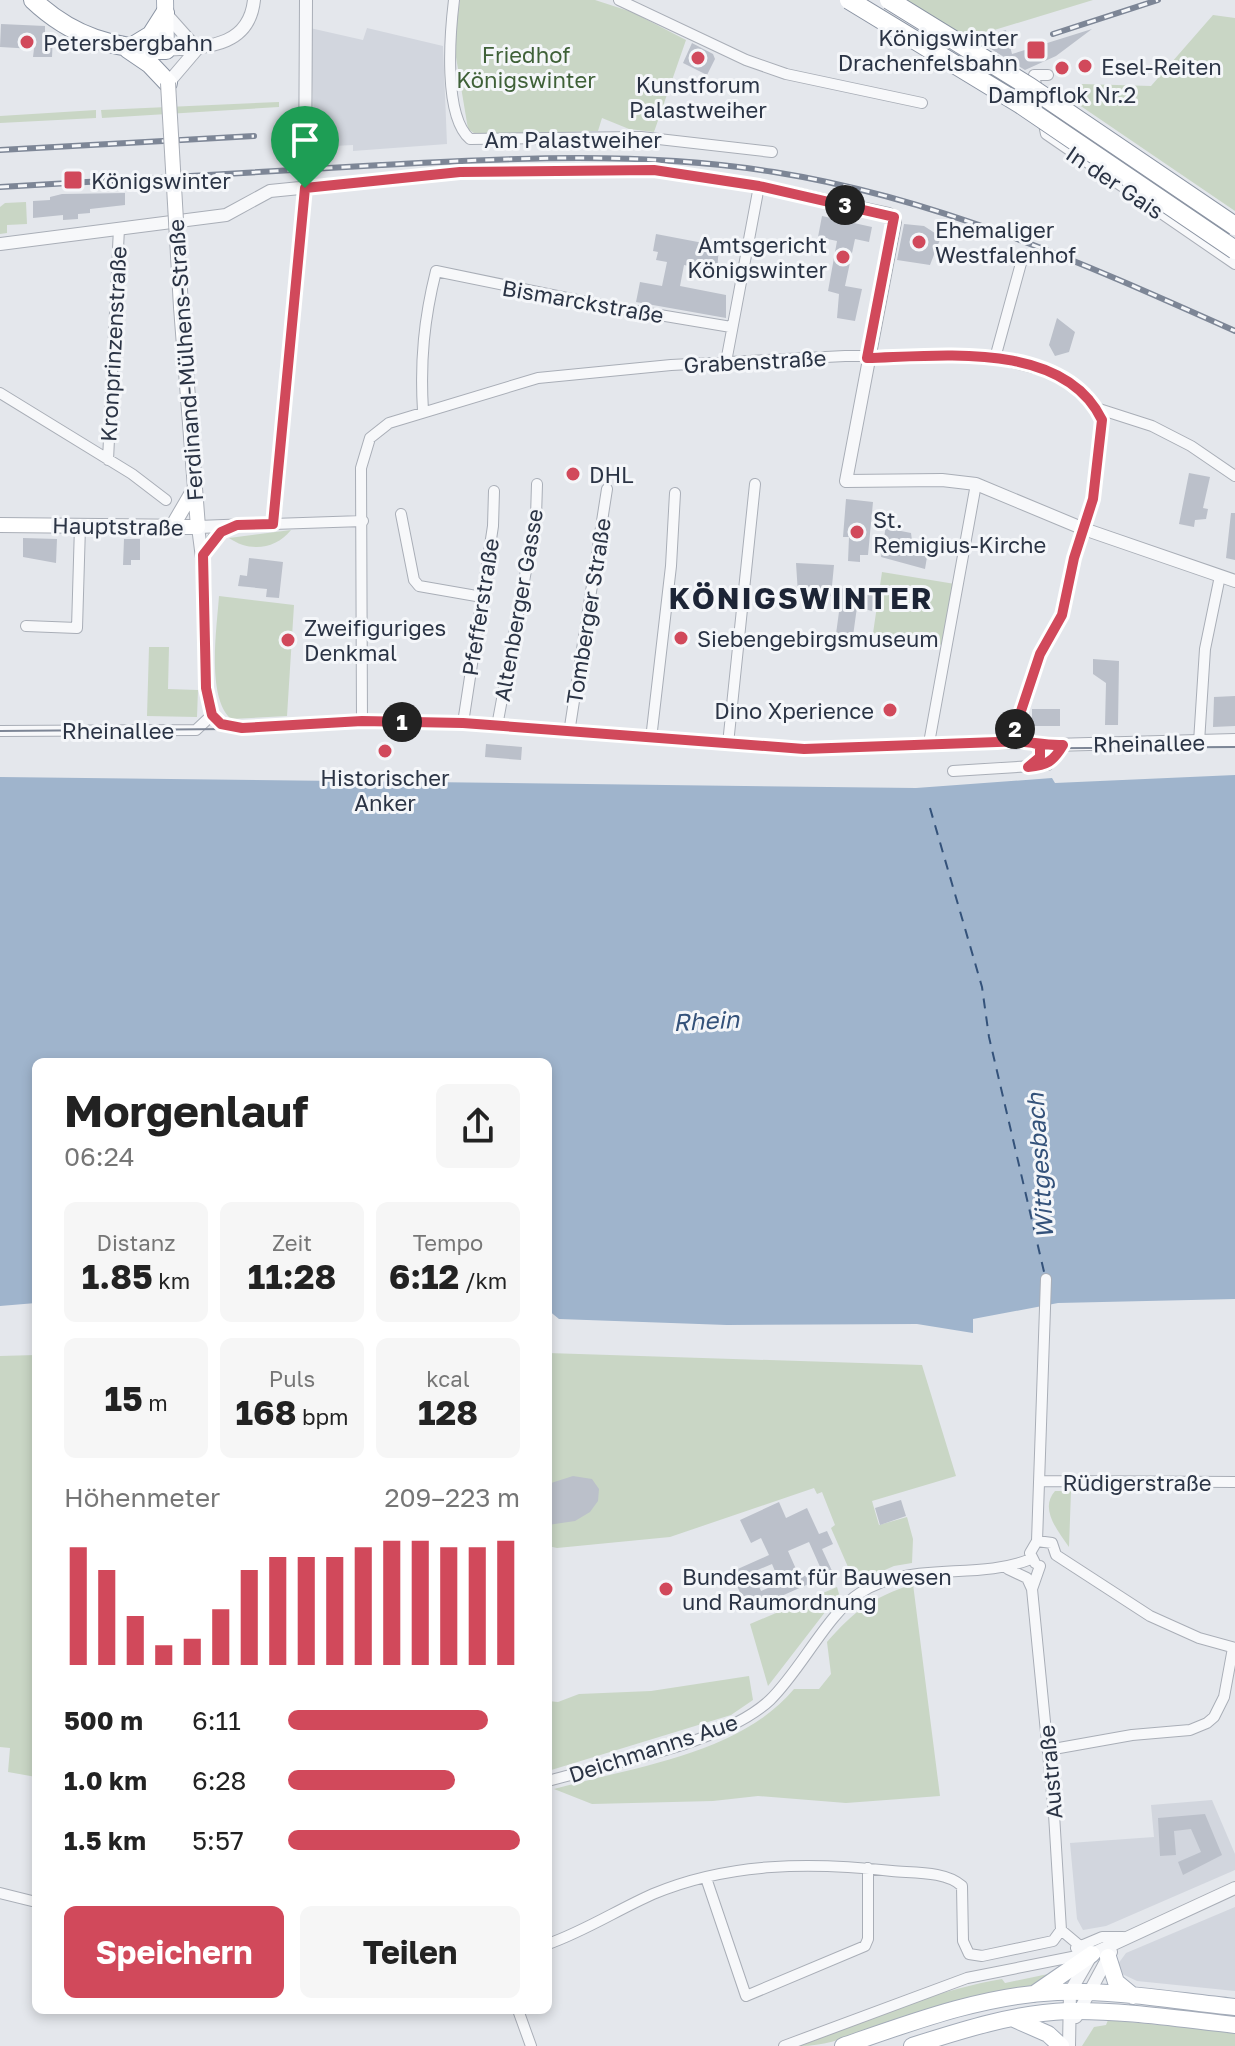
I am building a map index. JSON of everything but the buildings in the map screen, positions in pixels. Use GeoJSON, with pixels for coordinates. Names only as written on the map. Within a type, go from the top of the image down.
{"type":"FeatureCollection","features":[{"type":"Feature","properties":{"kind":"highway"},"geometry":{"type":"LineString","coordinates":[[33,0],[82,35],[128,49],[166,50]]}},
{"type":"Feature","properties":{"kind":"highway"},"geometry":{"type":"LineString","coordinates":[[849,0],[1008,96],[1235,250]]}},
{"type":"Feature","properties":{"kind":"highway"},"geometry":{"type":"LineString","coordinates":[[889,0],[1005,70],[1235,226]]}},
{"type":"Feature","properties":{"kind":"highway"},"geometry":{"type":"LineString","coordinates":[[128,49],[151,35],[165,6]]}},
{"type":"Feature","properties":{"kind":"highway"},"geometry":{"type":"LineString","coordinates":[[128,49],[150,64],[168,83]]}},
{"type":"Feature","properties":{"kind":"main road","name":"Ferdinand-Mülhens-Straße"},"geometry":{"type":"LineString","coordinates":[[165,6],[193,491],[198,527]]}},
{"type":"Feature","properties":{"kind":"main road"},"geometry":{"type":"LineString","coordinates":[[172,527],[193,491]]}},
{"type":"Feature","properties":{"kind":"main road","name":"Hauptstraße"},"geometry":{"type":"LineString","coordinates":[[0,525],[198,527]]}},
{"type":"Feature","properties":{"kind":"main road"},"geometry":{"type":"LineString","coordinates":[[1034,1994],[1093,1952],[1116,1982],[1133,1996]]}},
{"type":"Feature","properties":{"kind":"main road"},"geometry":{"type":"LineString","coordinates":[[843,2046],[961,2008],[1034,1994],[1079,1992],[1235,2007]]}},
{"type":"Feature","properties":{"kind":"main road"},"geometry":{"type":"LineString","coordinates":[[912,2046],[1013,2018],[1074,2012],[1235,2025]]}},
{"type":"Feature","properties":{"kind":"main road"},"geometry":{"type":"LineString","coordinates":[[1013,2018],[1048,2034],[1061,2046]]}},
{"type":"Feature","properties":{"kind":"street"},"geometry":{"type":"LineString","coordinates":[[166,50],[218,45],[238,34],[252,15],[254,0]]}},
{"type":"Feature","properties":{"kind":"street"},"geometry":{"type":"LineString","coordinates":[[273,524],[305,185],[306,0]]}},
{"type":"Feature","properties":{"kind":"street","name":"Am Palastweiher"},"geometry":{"type":"LineString","coordinates":[[454,0],[448,45],[458,123],[470,139],[660,137],[772,152]]}},
{"type":"Feature","properties":{"kind":"street"},"geometry":{"type":"LineString","coordinates":[[619,0],[772,69],[922,103]]}},
{"type":"Feature","properties":{"kind":"street"},"geometry":{"type":"LineString","coordinates":[[165,6],[197,49]]}},
{"type":"Feature","properties":{"kind":"street"},"geometry":{"type":"LineString","coordinates":[[168,83],[197,49]]}},
{"type":"Feature","properties":{"kind":"street","name":"In der Gais"},"geometry":{"type":"LineString","coordinates":[[1048,75],[1034,75],[1046,134],[1235,264]]}},
{"type":"Feature","properties":{"kind":"street"},"geometry":{"type":"LineString","coordinates":[[0,244],[235,212],[264,192],[305,185],[460,172],[654,170],[776,189],[894,217],[846,481],[942,480],[976,484],[1084,529],[1235,581]]}},
{"type":"Feature","properties":{"kind":"street"},"geometry":{"type":"LineString","coordinates":[[726,362],[759,186]]}},
{"type":"Feature","properties":{"kind":"street","name":"Kronprinzenstraße"},"geometry":{"type":"LineString","coordinates":[[108,460],[119,228]]}},
{"type":"Feature","properties":{"kind":"street"},"geometry":{"type":"LineString","coordinates":[[995,358],[1023,256]]}},
{"type":"Feature","properties":{"kind":"street","name":"Bismarckstraße"},"geometry":{"type":"LineString","coordinates":[[423,411],[420,359],[423,323],[436,271],[509,288],[731,327]]}},
{"type":"Feature","properties":{"kind":"street","name":"Grabenstraße"},"geometry":{"type":"LineString","coordinates":[[362,721],[361,468],[370,438],[389,423],[538,378],[726,362],[867,358],[995,358],[1054,373],[1076,385],[1096,408]]}},
{"type":"Feature","properties":{"kind":"street"},"geometry":{"type":"LineString","coordinates":[[0,393],[166,500]]}},
{"type":"Feature","properties":{"kind":"street"},"geometry":{"type":"LineString","coordinates":[[1096,408],[1152,426],[1191,446],[1235,476]]}},
{"type":"Feature","properties":{"kind":"street"},"geometry":{"type":"LineString","coordinates":[[1011,741],[1040,654],[1062,615],[1093,499],[1102,420],[1096,408]]}},
{"type":"Feature","properties":{"kind":"street","name":"Altenberger Gasse"},"geometry":{"type":"LineString","coordinates":[[497,726],[536,517],[537,484]]}},
{"type":"Feature","properties":{"kind":"street"},"geometry":{"type":"LineString","coordinates":[[728,744],[755,484]]}},
{"type":"Feature","properties":{"kind":"street"},"geometry":{"type":"LineString","coordinates":[[929,743],[976,484]]}},
{"type":"Feature","properties":{"kind":"street","name":"Tomberger Straße"},"geometry":{"type":"LineString","coordinates":[[569,733],[607,489]]}},
{"type":"Feature","properties":{"kind":"street","name":"Pfefferstraße"},"geometry":{"type":"LineString","coordinates":[[463,723],[493,526],[494,491]]}},
{"type":"Feature","properties":{"kind":"street"},"geometry":{"type":"LineString","coordinates":[[651,739],[671,566],[675,493]]}},
{"type":"Feature","properties":{"kind":"street"},"geometry":{"type":"LineString","coordinates":[[401,514],[414,580],[419,586],[482,597]]}},
{"type":"Feature","properties":{"kind":"street","name":"Hauptstraße"},"geometry":{"type":"LineString","coordinates":[[198,527],[363,521]]}},
{"type":"Feature","properties":{"kind":"street","name":"Hauptstraße"},"geometry":{"type":"LineString","coordinates":[[203,555],[216,535],[237,525]]}},
{"type":"Feature","properties":{"kind":"street"},"geometry":{"type":"LineString","coordinates":[[26,626],[77,628],[80,526]]}},
{"type":"Feature","properties":{"kind":"street"},"geometry":{"type":"LineString","coordinates":[[198,527],[203,555],[206,688],[212,715]]}},
{"type":"Feature","properties":{"kind":"street"},"geometry":{"type":"LineString","coordinates":[[1199,742],[1205,649],[1220,576]]}},
{"type":"Feature","properties":{"kind":"street","name":"Rheinallee"},"geometry":{"type":"LineString","coordinates":[[0,731],[196,730],[212,715],[221,724],[242,728],[362,721],[463,723],[804,749],[1011,741],[1063,745],[1235,740]]}},
{"type":"Feature","properties":{"kind":"street"},"geometry":{"type":"LineString","coordinates":[[1028,767],[1040,757],[1040,745]]}},
{"type":"Feature","properties":{"kind":"street","name":"Rheinallee"},"geometry":{"type":"LineString","coordinates":[[953,771],[1048,765],[1063,745]]}},
{"type":"Feature","properties":{"kind":"street","name":"Austraße"},"geometry":{"type":"LineString","coordinates":[[1046,1279],[1037,1541],[1031,1548],[1036,1562],[1032,1589],[1061,1930]]}},
{"type":"Feature","properties":{"kind":"street","name":"Rüdigerstraße"},"geometry":{"type":"LineString","coordinates":[[1039,1481],[1235,1482]]}},
{"type":"Feature","properties":{"kind":"street"},"geometry":{"type":"LineString","coordinates":[[1037,1541],[1052,1543],[1056,1555],[1150,1616],[1199,1638],[1234,1648],[1224,1697],[1214,1717],[1207,1723],[1190,1730],[1132,1735],[1048,1750]]}},
{"type":"Feature","properties":{"kind":"street"},"geometry":{"type":"LineString","coordinates":[[1036,1562],[1049,1565],[1056,1555]]}},
{"type":"Feature","properties":{"kind":"street","name":"Deichmanns Aue"},"geometry":{"type":"LineString","coordinates":[[552,1780],[738,1724],[791,1678],[847,1602],[881,1582],[910,1574],[1008,1569],[1036,1562]]}},
{"type":"Feature","properties":{"kind":"street"},"geometry":{"type":"LineString","coordinates":[[1008,1569],[1027,1578],[1032,1589]]}},
{"type":"Feature","properties":{"kind":"street"},"geometry":{"type":"LineString","coordinates":[[552,1942],[654,1894],[706,1878],[766,1866],[868,1868],[957,1881],[962,1886],[963,1941],[969,1954],[982,1956],[1053,1941],[1061,1930],[1066,1938],[1093,1952]]}},
{"type":"Feature","properties":{"kind":"street"},"geometry":{"type":"LineString","coordinates":[[706,1878],[746,1996],[865,1946],[868,1939],[868,1868]]}},
{"type":"Feature","properties":{"kind":"street"},"geometry":{"type":"LineString","coordinates":[[784,2046],[967,1978],[1093,1952],[1235,1888]]}},
{"type":"Feature","properties":{"kind":"street"},"geometry":{"type":"LineString","coordinates":[[0,1893],[32,1901]]}},
{"type":"Feature","properties":{"kind":"street"},"geometry":{"type":"LineString","coordinates":[[1069,2046],[1069,2030],[1093,1952]]}},
{"type":"Feature","properties":{"kind":"street"},"geometry":{"type":"LineString","coordinates":[[519,2014],[531,2046]]}},
{"type":"Feature","properties":{"kind":"shaded area"},"geometry":{"type":"Polygon","coordinates":[[[310,28],[363,40],[367,28],[443,46],[447,144],[353,151],[353,145],[315,147],[310,28]]]}},
{"type":"Feature","properties":{"kind":"shaded area"},"geometry":{"type":"Polygon","coordinates":[[[1212,1800],[1235,1854],[1235,1870],[1106,1926],[1083,1930],[1077,1919],[1070,1843],[1154,1837],[1151,1805],[1212,1800]]]}},
{"type":"Feature","properties":{"kind":"shaded area"},"geometry":{"type":"Polygon","coordinates":[[[1235,1907],[1235,1991],[1137,1981],[1120,1973],[1118,1964],[1126,1953],[1235,1907]]]}},
{"type":"Feature","properties":{"kind":"green space","name":"Friedhof Königswinter"},"geometry":{"type":"Polygon","coordinates":[[[460,0],[595,0],[632,12],[686,40],[654,132],[629,129],[602,118],[598,131],[477,135],[468,129],[454,45],[460,0]]]}},
{"type":"Feature","properties":{"kind":"green space"},"geometry":{"type":"Polygon","coordinates":[[[901,0],[1093,0],[968,38],[901,0]]]}},
{"type":"Feature","properties":{"kind":"green space"},"geometry":{"type":"Polygon","coordinates":[[[1213,15],[1235,18],[1235,211],[1066,96],[1082,84],[1151,86],[1213,15]]]}},
{"type":"Feature","properties":{"kind":"green space"},"geometry":{"type":"Polygon","coordinates":[[[279,102],[279,107],[102,118],[101,110],[279,102]]]}},
{"type":"Feature","properties":{"kind":"green space"},"geometry":{"type":"Polygon","coordinates":[[[96,110],[96,118],[0,123],[0,116],[96,110]]]}},
{"type":"Feature","properties":{"kind":"green space"},"geometry":{"type":"Polygon","coordinates":[[[26,202],[27,224],[7,225],[7,233],[0,234],[0,207],[5,203],[26,202]]]}},
{"type":"Feature","properties":{"kind":"green space"},"geometry":{"type":"Polygon","coordinates":[[[291,530],[277,542],[262,547],[245,545],[229,538],[291,530]]]}},
{"type":"Feature","properties":{"kind":"green space"},"geometry":{"type":"Polygon","coordinates":[[[882,572],[955,584],[945,645],[872,640],[882,572]]]}},
{"type":"Feature","properties":{"kind":"green space"},"geometry":{"type":"Polygon","coordinates":[[[219,596],[294,605],[287,716],[231,719],[223,709],[218,695],[215,661],[219,596]]]}},
{"type":"Feature","properties":{"kind":"green space"},"geometry":{"type":"Polygon","coordinates":[[[149,647],[169,647],[168,689],[198,690],[197,717],[147,716],[149,647]]]}},
{"type":"Feature","properties":{"kind":"green space"},"geometry":{"type":"Polygon","coordinates":[[[552,1353],[922,1365],[956,1476],[872,1501],[879,1525],[907,1517],[913,1539],[912,1563],[894,1566],[855,1583],[831,1528],[835,1525],[822,1492],[817,1494],[814,1488],[670,1537],[552,1547],[552,1353]]]}},
{"type":"Feature","properties":{"kind":"green space"},"geometry":{"type":"Polygon","coordinates":[[[32,1355],[32,1776],[8,1772],[10,1748],[0,1747],[0,1356],[32,1355]]]}},
{"type":"Feature","properties":{"kind":"green space"},"geometry":{"type":"Polygon","coordinates":[[[1055,1491],[1071,1491],[1069,1547],[1049,1512],[1055,1491]]]}},
{"type":"Feature","properties":{"kind":"green space"},"geometry":{"type":"Polygon","coordinates":[[[913,1584],[940,1796],[846,1803],[758,1796],[713,1801],[592,1804],[554,1789],[650,1765],[715,1743],[745,1729],[771,1711],[794,1689],[819,1689],[831,1674],[827,1642],[865,1606],[913,1584]]]}},
{"type":"Feature","properties":{"kind":"green space"},"geometry":{"type":"Polygon","coordinates":[[[837,1587],[839,1594],[768,1686],[750,1624],[837,1587]]]}},
{"type":"Feature","properties":{"kind":"green space"},"geometry":{"type":"Polygon","coordinates":[[[749,1676],[753,1700],[731,1715],[552,1770],[552,1701],[579,1694],[651,1691],[749,1676]]]}},
{"type":"Feature","properties":{"kind":"green space"},"geometry":{"type":"Polygon","coordinates":[[[1053,1973],[995,1999],[883,2025],[832,2042],[800,2046],[950,1991],[1002,1979],[1005,1983],[1053,1973]]]}},
{"type":"Feature","properties":{"kind":"green space"},"geometry":{"type":"Polygon","coordinates":[[[1108,2020],[1235,2032],[1235,2046],[1082,2046],[1094,2027],[1106,2025],[1108,2020]]]}},
{"type":"Feature","properties":{"kind":"water"},"geometry":{"type":"Polygon","coordinates":[[[1235,775],[1235,1299],[1058,1303],[973,1319],[973,1333],[917,1324],[727,1325],[559,1319],[552,1313],[552,1058],[32,1058],[32,1303],[0,1306],[0,777],[916,788],[1052,778],[1055,783],[1235,775]]]}},
{"type":"Feature","properties":{"kind":"ferry route"},"geometry":{"type":"LineString","coordinates":[[930,808],[982,987],[989,1037],[1045,1276]]}},
{"type":"Feature","properties":{"kind":"tram line"},"geometry":{"type":"LineString","coordinates":[[0,731],[436,727],[798,754],[946,749],[1235,747]]}},
{"type":"Feature","properties":{"kind":"railway"},"geometry":{"type":"LineString","coordinates":[[1053,34],[1158,0]]}},
{"type":"Feature","properties":{"kind":"railway"},"geometry":{"type":"LineString","coordinates":[[1058,69],[1065,67]]}},
{"type":"Feature","properties":{"kind":"railway"},"geometry":{"type":"LineString","coordinates":[[0,150],[254,136]]}},
{"type":"Feature","properties":{"kind":"railway"},"geometry":{"type":"LineString","coordinates":[[0,187],[529,159],[627,159],[725,165],[835,184],[952,216],[1066,258],[1235,331]]}},
{"type":"Feature","properties":{"kind":"place","name":"Petersbergbahn"},"geometry":{"type":"Point","coordinates":[27,42]}},
{"type":"Feature","properties":{"kind":"place","name":"Königswinter Drachenfelsbahn"},"geometry":{"type":"Point","coordinates":[1036,50]}},
{"type":"Feature","properties":{"kind":"place","name":"Kunstforum Palastweiher"},"geometry":{"type":"Point","coordinates":[698,58]}},
{"type":"Feature","properties":{"kind":"place","name":"Esel-Reiten"},"geometry":{"type":"Point","coordinates":[1085,66]}},
{"type":"Feature","properties":{"kind":"place","name":"Dampflok Nr.2"},"geometry":{"type":"Point","coordinates":[1062,68]}},
{"type":"Feature","properties":{"kind":"place","name":"Königswinter"},"geometry":{"type":"Point","coordinates":[73,180]}},
{"type":"Feature","properties":{"kind":"place","name":"Ehemaliger Westfalenhof"},"geometry":{"type":"Point","coordinates":[919,242]}},
{"type":"Feature","properties":{"kind":"place","name":"Amtsgericht Königswinter"},"geometry":{"type":"Point","coordinates":[843,257]}},
{"type":"Feature","properties":{"kind":"place","name":"DHL"},"geometry":{"type":"Point","coordinates":[573,474]}},
{"type":"Feature","properties":{"kind":"place","name":"St. Remigius-Kirche"},"geometry":{"type":"Point","coordinates":[857,532]}},
{"type":"Feature","properties":{"kind":"place","name":"Siebengebirgsmuseum"},"geometry":{"type":"Point","coordinates":[681,638]}},
{"type":"Feature","properties":{"kind":"place","name":"Zweifiguriges Denkmal"},"geometry":{"type":"Point","coordinates":[288,640]}},
{"type":"Feature","properties":{"kind":"place","name":"Dino Xperience"},"geometry":{"type":"Point","coordinates":[890,710]}},
{"type":"Feature","properties":{"kind":"place","name":"Historischer Anker"},"geometry":{"type":"Point","coordinates":[385,751]}},
{"type":"Feature","properties":{"kind":"place","name":"Bundesamt für Bauwesen und Raumordnung"},"geometry":{"type":"Point","coordinates":[666,1589]}},
{"type":"Feature","properties":{"kind":"district","name":"KÖNIGSWINTER"},"geometry":{"type":"Point","coordinates":[801,598]}},
{"type":"Feature","properties":{"kind":"route"},"geometry":{"type":"LineString","coordinates":[[305,188],[273,524],[237,525],[221,532],[208,544],[203,555],[206,688],[212,715],[221,724],[242,728],[362,721],[463,723],[804,749],[1025,741],[1036,744],[1040,745],[1040,757],[1028,767],[1048,765],[1056,758],[1063,745],[1040,745],[1025,741],[1011,741],[1040,654],[1062,615],[1074,558],[1093,499],[1102,420],[1087,395],[1076,385],[1054,373],[1023,363],[995,358],[936,356],[867,358],[894,217],[759,186],[654,170],[460,172],[305,188]]}},
{"type":"Feature","properties":{"kind":"water label","name":"Rhein"},"geometry":{"type":"Point","coordinates":[706,1020]}},
{"type":"Feature","properties":{"kind":"water label","name":"Wittgesbach"},"geometry":{"type":"Point","coordinates":[1039,1166]}}]}
